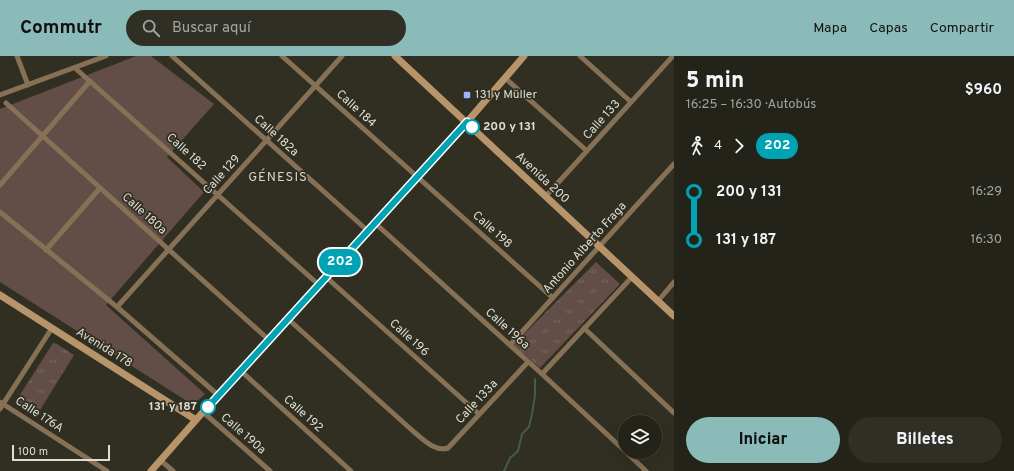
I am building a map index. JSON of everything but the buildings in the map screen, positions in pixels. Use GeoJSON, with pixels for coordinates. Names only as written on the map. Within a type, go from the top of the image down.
{"type":"FeatureCollection","features":[{"type":"Feature","properties":{"kind":"main road","name":"Avenida 200"},"geometry":{"type":"LineString","coordinates":[[395,56],[674,316]]}},
{"type":"Feature","properties":{"kind":"main road"},"geometry":{"type":"LineString","coordinates":[[151,471],[218,395],[467,122],[524,56]]}},
{"type":"Feature","properties":{"kind":"main road","name":"Avenida 178"},"geometry":{"type":"LineString","coordinates":[[0,295],[196,420]]}},
{"type":"Feature","properties":{"kind":"street"},"geometry":{"type":"LineString","coordinates":[[17,56],[28,85]]}},
{"type":"Feature","properties":{"kind":"street"},"geometry":{"type":"LineString","coordinates":[[0,95],[106,56]]}},
{"type":"Feature","properties":{"kind":"street","name":"Calle 182a"},"geometry":{"type":"LineString","coordinates":[[172,56],[368,231]]}},
{"type":"Feature","properties":{"kind":"street","name":"Calle 184"},"geometry":{"type":"LineString","coordinates":[[282,56],[417,177]]}},
{"type":"Feature","properties":{"kind":"street","name":"Calle 129"},"geometry":{"type":"LineString","coordinates":[[117,307],[342,56]]}},
{"type":"Feature","properties":{"kind":"street"},"geometry":{"type":"LineString","coordinates":[[580,56],[631,102]]}},
{"type":"Feature","properties":{"kind":"street","name":"Calle 133"},"geometry":{"type":"LineString","coordinates":[[546,196],[673,56]]}},
{"type":"Feature","properties":{"kind":"street","name":"Calle 182"},"geometry":{"type":"LineString","coordinates":[[75,68],[319,285]]}},
{"type":"Feature","properties":{"kind":"street"},"geometry":{"type":"LineString","coordinates":[[505,78],[587,151]]}},
{"type":"Feature","properties":{"kind":"street"},"geometry":{"type":"LineString","coordinates":[[0,185],[90,81]]}},
{"type":"Feature","properties":{"kind":"street","name":"Calle 180a"},"geometry":{"type":"LineString","coordinates":[[6,103],[269,340]]}},
{"type":"Feature","properties":{"kind":"street","name":"Antonio Alberto Fraga"},"geometry":{"type":"LineString","coordinates":[[510,345],[599,246],[673,167]]}},
{"type":"Feature","properties":{"kind":"street","name":"Calle 198"},"geometry":{"type":"LineString","coordinates":[[417,177],[553,298]]}},
{"type":"Feature","properties":{"kind":"street"},"geometry":{"type":"LineString","coordinates":[[46,250],[100,188]]}},
{"type":"Feature","properties":{"kind":"street"},"geometry":{"type":"LineString","coordinates":[[0,212],[117,307],[218,395]]}},
{"type":"Feature","properties":{"kind":"street","name":"Calle 196a"},"geometry":{"type":"LineString","coordinates":[[375,223],[542,374],[618,445]]}},
{"type":"Feature","properties":{"kind":"street","name":"Calle 196"},"geometry":{"type":"LineString","coordinates":[[326,277],[479,414]]}},
{"type":"Feature","properties":{"kind":"street"},"geometry":{"type":"LineString","coordinates":[[542,374],[632,277]]}},
{"type":"Feature","properties":{"kind":"street"},"geometry":{"type":"LineString","coordinates":[[658,301],[674,282]]}},
{"type":"Feature","properties":{"kind":"street","name":"Calle 133a"},"geometry":{"type":"LineString","coordinates":[[288,319],[414,432],[427,443],[437,448],[448,448],[528,362]]}},
{"type":"Feature","properties":{"kind":"street"},"geometry":{"type":"LineString","coordinates":[[1,405],[52,328]]}},
{"type":"Feature","properties":{"kind":"street"},"geometry":{"type":"LineString","coordinates":[[584,328],[674,413]]}},
{"type":"Feature","properties":{"kind":"street","name":"Calle 192"},"geometry":{"type":"LineString","coordinates":[[241,371],[351,471]]}},
{"type":"Feature","properties":{"kind":"street","name":"Calle 176A"},"geometry":{"type":"LineString","coordinates":[[1,405],[107,471]]}},
{"type":"Feature","properties":{"kind":"street","name":"Calle 190a"},"geometry":{"type":"LineString","coordinates":[[203,412],[270,471]]}},
{"type":"Feature","properties":{"kind":"street","name":"Calle 196a"},"geometry":{"type":"LineString","coordinates":[[633,459],[646,471]]}},
{"type":"Feature","properties":{"kind":"street"},"geometry":{"type":"LineString","coordinates":[[160,460],[173,471]]}},
{"type":"Feature","properties":{"kind":"green space"},"geometry":{"type":"Polygon","coordinates":[[[136,56],[151,56],[214,104],[167,157],[204,192],[106,305],[205,394],[193,405],[0,282],[0,109],[136,56]]]}},
{"type":"Feature","properties":{"kind":"green space"},"geometry":{"type":"Polygon","coordinates":[[[596,262],[620,284],[540,368],[513,345],[596,262]]]}},
{"type":"Feature","properties":{"kind":"green space"},"geometry":{"type":"Polygon","coordinates":[[[53,343],[74,355],[37,415],[18,403],[18,398],[53,343]]]}},
{"type":"Feature","properties":{"kind":"waterway"},"geometry":{"type":"LineString","coordinates":[[504,471],[510,458],[518,451],[522,434],[529,427],[535,395],[535,379]]}},
{"type":"Feature","properties":{"kind":"bus line","name":"202"},"geometry":{"type":"LineString","coordinates":[[208,407],[467,122],[472,127]]}},
{"type":"Feature","properties":{"kind":"place","name":"131 y Müller"},"geometry":{"type":"Point","coordinates":[467,95]}},
{"type":"Feature","properties":{"kind":"place","name":"200 y 131"},"geometry":{"type":"Point","coordinates":[472,127]}},
{"type":"Feature","properties":{"kind":"place","name":"131 y 187"},"geometry":{"type":"Point","coordinates":[208,407]}},
{"type":"Feature","properties":{"kind":"district","name":"GÉNESIS"},"geometry":{"type":"Point","coordinates":[278,178]}}]}
